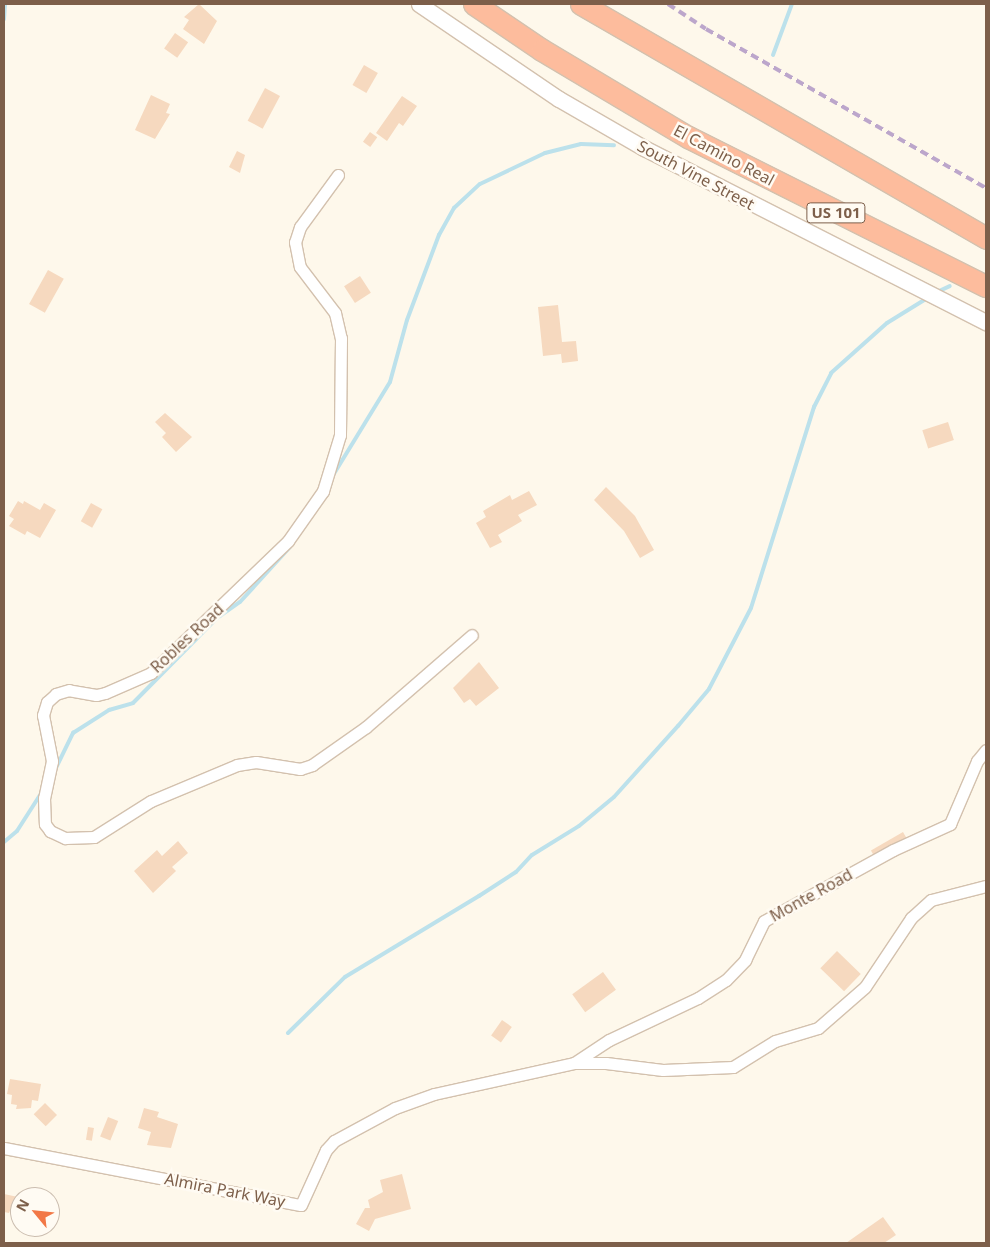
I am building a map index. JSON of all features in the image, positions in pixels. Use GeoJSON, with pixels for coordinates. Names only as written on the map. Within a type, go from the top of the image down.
{"type":"FeatureCollection","features":[{"type":"Feature","properties":{"kind":"highway","name":"El Camino Real"},"geometry":{"type":"LineString","coordinates":[[474,4],[542,50],[688,138],[986,286]]}},
{"type":"Feature","properties":{"kind":"highway"},"geometry":{"type":"LineString","coordinates":[[581,4],[986,238]]}},
{"type":"Feature","properties":{"kind":"street","name":"South Vine Street"},"geometry":{"type":"LineString","coordinates":[[419,4],[559,99],[650,152],[986,322]]}},
{"type":"Feature","properties":{"kind":"street","name":"Robles Road"},"geometry":{"type":"LineString","coordinates":[[338,175],[300,227],[295,242],[300,267],[335,313],[340,338],[340,434],[323,491],[288,541],[151,673],[105,693],[96,695],[69,690],[50,699],[43,714],[51,747],[50,775],[44,798],[45,824],[50,832],[75,840],[94,837],[151,801],[236,765],[256,762],[300,769],[312,765],[366,727],[472,635]]}},
{"type":"Feature","properties":{"kind":"street","name":"Monte Road"},"geometry":{"type":"LineString","coordinates":[[574,1063],[609,1040],[698,998],[726,980],[746,960],[764,921],[892,850],[950,824],[977,761],[986,750]]}},
{"type":"Feature","properties":{"kind":"street"},"geometry":{"type":"LineString","coordinates":[[574,1063],[606,1063],[664,1070],[733,1067],[775,1041],[818,1028],[836,1014],[865,987],[911,918],[931,900],[986,886]]}},
{"type":"Feature","properties":{"kind":"street","name":"Almira Park Way"},"geometry":{"type":"LineString","coordinates":[[4,1148],[301,1205],[326,1150],[352,1129],[434,1094],[574,1063]]}},
{"type":"Feature","properties":{"kind":"building"},"geometry":{"type":"Polygon","coordinates":[[[199,4],[217,21],[204,44],[183,29],[189,20],[184,17],[199,4]]]}},
{"type":"Feature","properties":{"kind":"building"},"geometry":{"type":"Polygon","coordinates":[[[175,33],[188,42],[177,58],[164,49],[175,33]]]}},
{"type":"Feature","properties":{"kind":"building"},"geometry":{"type":"Polygon","coordinates":[[[364,65],[378,73],[366,93],[352,85],[364,65]]]}},
{"type":"Feature","properties":{"kind":"building"},"geometry":{"type":"Polygon","coordinates":[[[265,88],[280,96],[263,129],[248,121],[265,88]]]}},
{"type":"Feature","properties":{"kind":"building"},"geometry":{"type":"Polygon","coordinates":[[[151,95],[170,104],[166,113],[170,114],[155,139],[135,130],[151,95]]]}},
{"type":"Feature","properties":{"kind":"building"},"geometry":{"type":"Polygon","coordinates":[[[402,96],[417,106],[403,126],[399,123],[387,141],[376,133],[402,96]]]}},
{"type":"Feature","properties":{"kind":"building"},"geometry":{"type":"Polygon","coordinates":[[[370,132],[377,137],[370,147],[363,142],[370,132]]]}},
{"type":"Feature","properties":{"kind":"building"},"geometry":{"type":"Polygon","coordinates":[[[237,151],[245,155],[240,173],[229,167],[237,151]]]}},
{"type":"Feature","properties":{"kind":"building"},"geometry":{"type":"Polygon","coordinates":[[[48,270],[64,279],[45,313],[29,304],[48,270]]]}},
{"type":"Feature","properties":{"kind":"building"},"geometry":{"type":"Polygon","coordinates":[[[360,276],[371,293],[355,303],[344,286],[360,276]]]}},
{"type":"Feature","properties":{"kind":"building"},"geometry":{"type":"Polygon","coordinates":[[[558,305],[562,342],[576,341],[578,361],[562,363],[561,354],[543,356],[538,307],[558,305]]]}},
{"type":"Feature","properties":{"kind":"building"},"geometry":{"type":"Polygon","coordinates":[[[165,413],[192,437],[176,452],[162,437],[166,433],[155,422],[165,413]]]}},
{"type":"Feature","properties":{"kind":"building"},"geometry":{"type":"Polygon","coordinates":[[[948,422],[954,440],[928,448],[922,430],[948,422]]]}},
{"type":"Feature","properties":{"kind":"building"},"geometry":{"type":"Polygon","coordinates":[[[606,487],[635,516],[654,550],[640,558],[624,531],[594,500],[606,487]]]}},
{"type":"Feature","properties":{"kind":"building"},"geometry":{"type":"Polygon","coordinates":[[[529,491],[537,505],[518,515],[522,521],[498,535],[502,542],[490,548],[476,523],[486,517],[483,511],[510,495],[512,500],[529,491]]]}},
{"type":"Feature","properties":{"kind":"building"},"geometry":{"type":"Polygon","coordinates":[[[18,501],[23,504],[24,501],[40,510],[44,503],[56,510],[40,538],[27,531],[25,535],[9,526],[14,519],[9,516],[18,501]]]}},
{"type":"Feature","properties":{"kind":"building"},"geometry":{"type":"Polygon","coordinates":[[[91,503],[102,509],[92,528],[81,521],[91,503]]]}},
{"type":"Feature","properties":{"kind":"building"},"geometry":{"type":"Polygon","coordinates":[[[479,662],[499,688],[476,706],[470,699],[464,703],[453,688],[479,662]]]}},
{"type":"Feature","properties":{"kind":"building"},"geometry":{"type":"Polygon","coordinates":[[[903,832],[907,839],[875,857],[871,850],[903,832]]]}},
{"type":"Feature","properties":{"kind":"building"},"geometry":{"type":"Polygon","coordinates":[[[178,841],[188,853],[172,867],[176,871],[153,893],[134,871],[157,850],[162,856],[178,841]]]}},
{"type":"Feature","properties":{"kind":"building"},"geometry":{"type":"Polygon","coordinates":[[[837,951],[861,974],[844,991],[820,968],[837,951]]]}},
{"type":"Feature","properties":{"kind":"building"},"geometry":{"type":"Polygon","coordinates":[[[603,972],[616,990],[585,1012],[572,994],[603,972]]]}},
{"type":"Feature","properties":{"kind":"building"},"geometry":{"type":"Polygon","coordinates":[[[502,1020],[512,1027],[501,1042],[491,1036],[502,1020]]]}},
{"type":"Feature","properties":{"kind":"building"},"geometry":{"type":"Polygon","coordinates":[[[10,1079],[41,1084],[38,1101],[32,1100],[31,1108],[16,1109],[17,1105],[11,1104],[12,1095],[7,1094],[10,1079]]]}},
{"type":"Feature","properties":{"kind":"building"},"geometry":{"type":"Polygon","coordinates":[[[45,1103],[57,1115],[46,1126],[34,1114],[45,1103]]]}},
{"type":"Feature","properties":{"kind":"building"},"geometry":{"type":"Polygon","coordinates":[[[144,1108],[159,1112],[157,1117],[178,1124],[171,1148],[147,1145],[151,1132],[138,1128],[144,1108]]]}},
{"type":"Feature","properties":{"kind":"building"},"geometry":{"type":"Polygon","coordinates":[[[108,1117],[118,1121],[110,1141],[100,1136],[108,1117]]]}},
{"type":"Feature","properties":{"kind":"building"},"geometry":{"type":"Polygon","coordinates":[[[88,1127],[94,1128],[92,1141],[86,1140],[88,1127]]]}},
{"type":"Feature","properties":{"kind":"building"},"geometry":{"type":"Polygon","coordinates":[[[402,1174],[411,1209],[375,1219],[369,1231],[356,1224],[365,1208],[370,1208],[368,1200],[383,1192],[380,1180],[402,1174]]]}},
{"type":"Feature","properties":{"kind":"building"},"geometry":{"type":"Polygon","coordinates":[[[4,1194],[10,1195],[10,1210],[9,1213],[4,1212],[4,1194]]]}},
{"type":"Feature","properties":{"kind":"building"},"geometry":{"type":"Polygon","coordinates":[[[883,1217],[896,1235],[884,1243],[846,1243],[883,1217]]]}},
{"type":"Feature","properties":{"kind":"waterway"},"geometry":{"type":"LineString","coordinates":[[4,19],[5,4]]}},
{"type":"Feature","properties":{"kind":"waterway"},"geometry":{"type":"LineString","coordinates":[[773,55],[792,4]]}},
{"type":"Feature","properties":{"kind":"waterway"},"geometry":{"type":"LineString","coordinates":[[332,477],[390,382],[407,320],[439,235],[454,208],[480,184],[545,153],[581,144],[614,145]]}},
{"type":"Feature","properties":{"kind":"waterway"},"geometry":{"type":"LineString","coordinates":[[937,292],[950,286]]}},
{"type":"Feature","properties":{"kind":"waterway"},"geometry":{"type":"LineString","coordinates":[[288,1033],[345,977],[479,896],[516,872],[532,855],[579,826],[614,797],[678,726],[709,689],[751,608],[814,407],[831,373],[887,323],[929,297]]}},
{"type":"Feature","properties":{"kind":"waterway"},"geometry":{"type":"LineString","coordinates":[[53,774],[73,733],[109,710],[133,703],[217,618],[240,602],[290,547]]}},
{"type":"Feature","properties":{"kind":"waterway"},"geometry":{"type":"LineString","coordinates":[[4,842],[17,831],[40,795]]}},
{"type":"Feature","properties":{"kind":"railway"},"geometry":{"type":"LineString","coordinates":[[668,4],[706,29],[986,188]]}}]}
